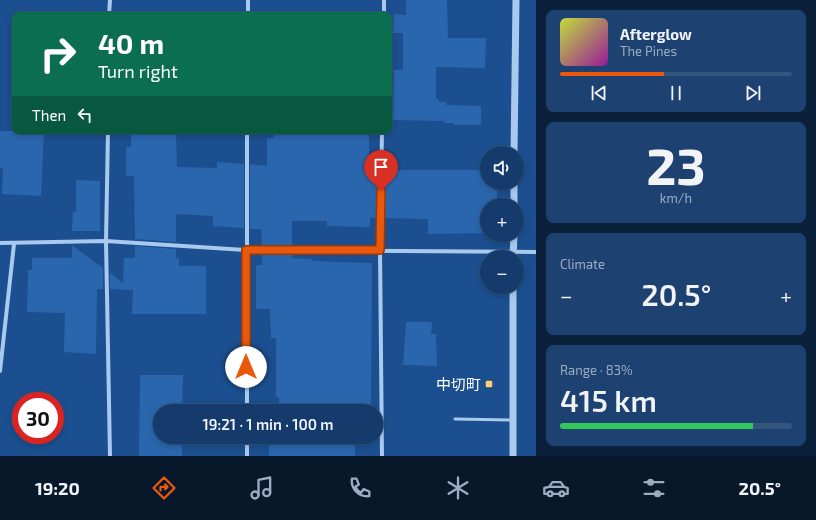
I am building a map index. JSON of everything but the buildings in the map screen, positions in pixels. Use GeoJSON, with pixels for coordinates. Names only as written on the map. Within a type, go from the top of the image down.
{"type":"FeatureCollection","features":[{"type":"Feature","properties":{"kind":"street"},"geometry":{"type":"LineString","coordinates":[[109,12],[110,0]]}},
{"type":"Feature","properties":{"kind":"street"},"geometry":{"type":"LineString","coordinates":[[248,0],[248,12]]}},
{"type":"Feature","properties":{"kind":"street"},"geometry":{"type":"LineString","coordinates":[[384,0],[384,12]]}},
{"type":"Feature","properties":{"kind":"street"},"geometry":{"type":"LineString","coordinates":[[514,146],[516,0]]}},
{"type":"Feature","properties":{"kind":"street"},"geometry":{"type":"LineString","coordinates":[[108,134],[106,241],[110,456]]}},
{"type":"Feature","properties":{"kind":"street"},"geometry":{"type":"LineString","coordinates":[[247,134],[247,404]]}},
{"type":"Feature","properties":{"kind":"street"},"geometry":{"type":"LineString","coordinates":[[382,134],[380,250],[382,456]]}},
{"type":"Feature","properties":{"kind":"street"},"geometry":{"type":"LineString","coordinates":[[0,243],[14,244],[106,241],[246,250],[380,250],[480,253]]}},
{"type":"Feature","properties":{"kind":"street"},"geometry":{"type":"LineString","coordinates":[[0,371],[14,244]]}},
{"type":"Feature","properties":{"kind":"street"},"geometry":{"type":"LineString","coordinates":[[524,253],[536,252]]}},
{"type":"Feature","properties":{"kind":"street"},"geometry":{"type":"LineString","coordinates":[[513,294],[513,456]]}},
{"type":"Feature","properties":{"kind":"street"},"geometry":{"type":"LineString","coordinates":[[247,444],[247,456]]}},
{"type":"Feature","properties":{"kind":"lane"},"geometry":{"type":"LineString","coordinates":[[455,419],[513,420]]}},
{"type":"Feature","properties":{"kind":"place","name":"中切町"},"geometry":{"type":"Point","coordinates":[489,384]}},
{"type":"Feature","properties":{"kind":"route"},"geometry":{"type":"LineString","coordinates":[[246,367],[246,250],[380,250],[381,191]]}}]}
